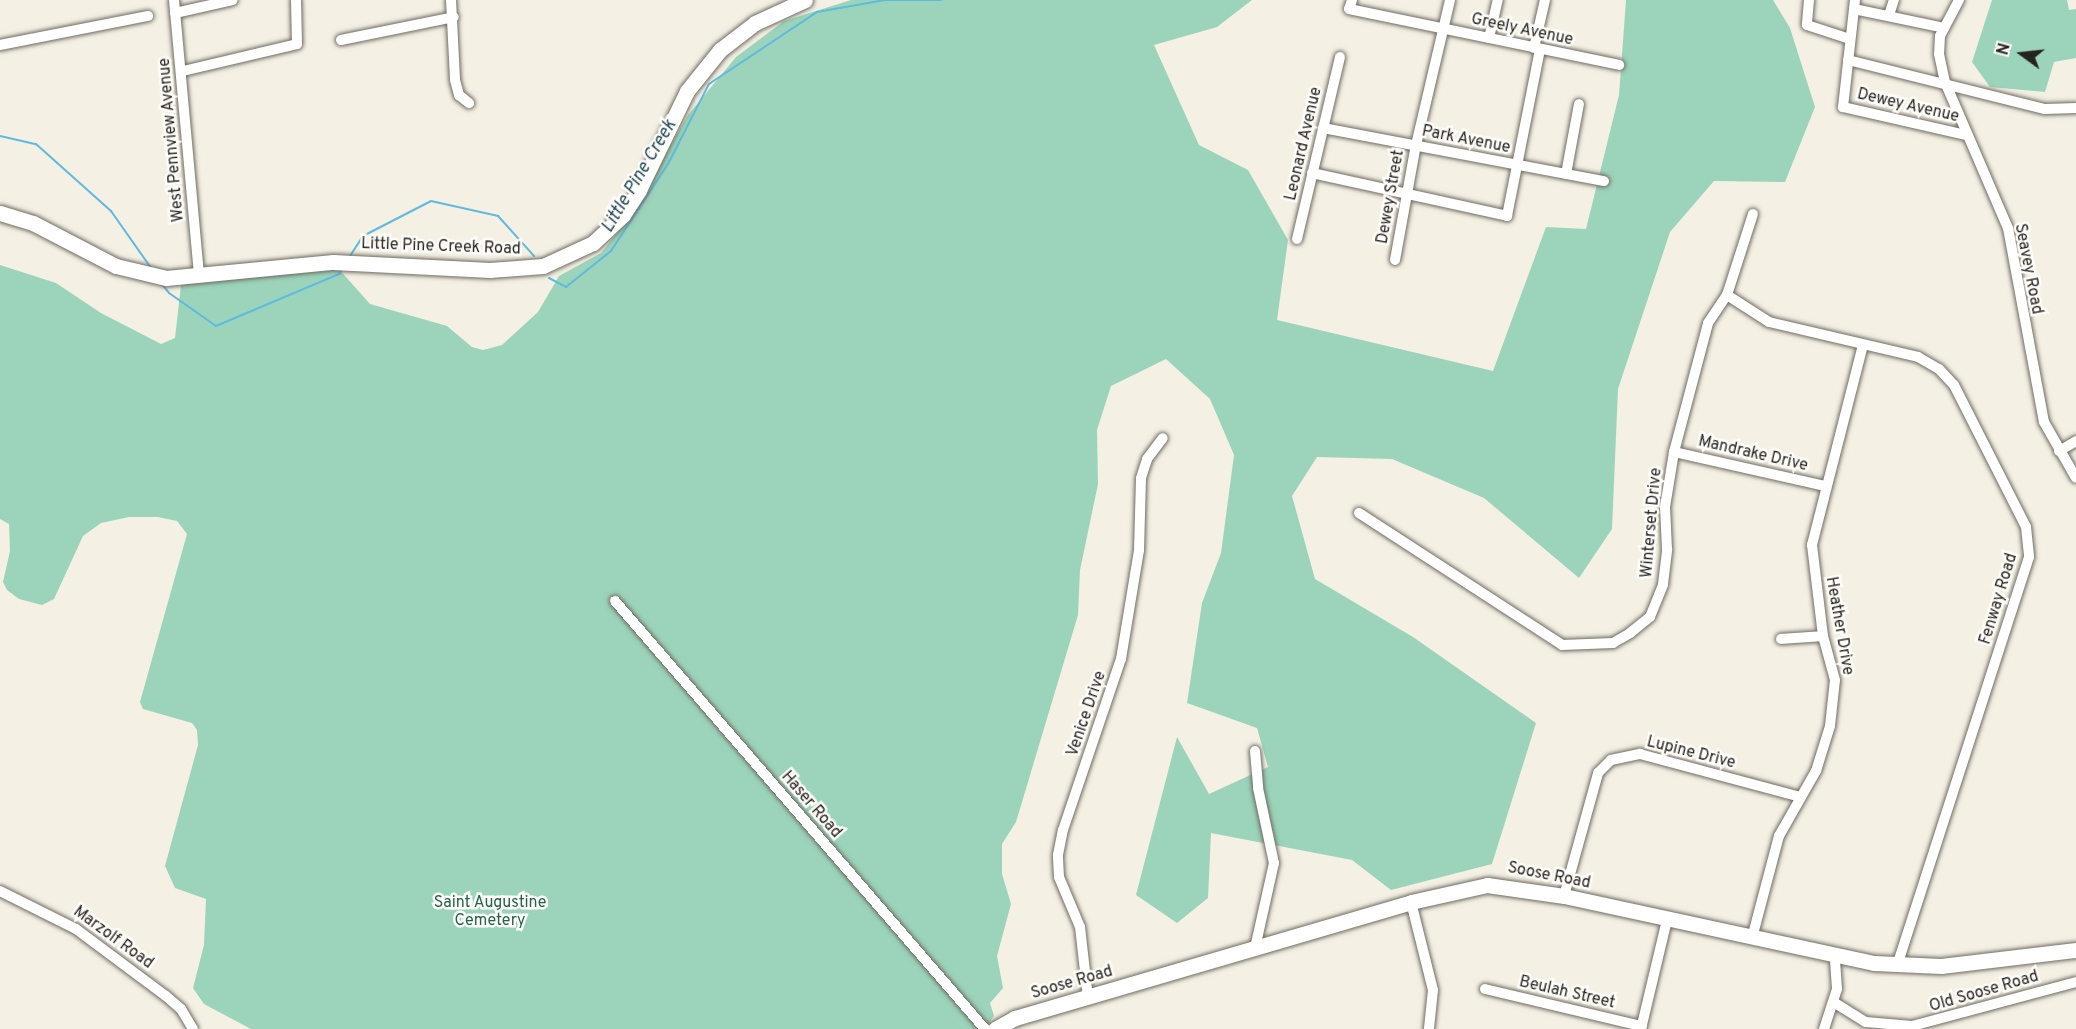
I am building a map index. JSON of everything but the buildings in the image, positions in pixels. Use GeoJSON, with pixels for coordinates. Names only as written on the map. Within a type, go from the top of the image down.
{"type":"FeatureCollection","features":[{"type":"Feature","properties":{"kind":"street","name":"West Pennview Avenue"},"geometry":{"type":"LineString","coordinates":[[174,0],[183,71],[199,277]]}},
{"type":"Feature","properties":{"kind":"street"},"geometry":{"type":"LineString","coordinates":[[175,13],[233,0]]}},
{"type":"Feature","properties":{"kind":"street"},"geometry":{"type":"LineString","coordinates":[[183,71],[297,44],[296,0]]}},
{"type":"Feature","properties":{"kind":"street"},"geometry":{"type":"LineString","coordinates":[[451,0],[454,17],[455,81],[459,95],[469,103]]}},
{"type":"Feature","properties":{"kind":"street","name":"Little Pine Creek Road"},"geometry":{"type":"LineString","coordinates":[[0,213],[43,227],[116,266],[166,278],[199,277],[353,261],[507,270],[543,266],[579,251],[609,229],[632,203],[682,100],[708,63],[755,23],[805,0]]}},
{"type":"Feature","properties":{"kind":"street","name":"Dewey Street"},"geometry":{"type":"LineString","coordinates":[[1395,260],[1416,145],[1450,0]]}},
{"type":"Feature","properties":{"kind":"street"},"geometry":{"type":"LineString","coordinates":[[1489,38],[1498,0]]}},
{"type":"Feature","properties":{"kind":"street"},"geometry":{"type":"LineString","coordinates":[[1312,173],[1507,216],[1545,0]]}},
{"type":"Feature","properties":{"kind":"street"},"geometry":{"type":"LineString","coordinates":[[1809,0],[1807,25],[1850,39]]}},
{"type":"Feature","properties":{"kind":"street"},"geometry":{"type":"LineString","coordinates":[[1889,15],[1894,0]]}},
{"type":"Feature","properties":{"kind":"street","name":"Seavey Road"},"geometry":{"type":"LineString","coordinates":[[1959,0],[1944,28],[1939,54],[1945,82],[2008,228],[2032,373],[2044,422],[2076,478]]}},
{"type":"Feature","properties":{"kind":"street","name":"Greely Avenue"},"geometry":{"type":"LineString","coordinates":[[1350,5],[1443,29],[1619,65]]}},
{"type":"Feature","properties":{"kind":"street"},"geometry":{"type":"LineString","coordinates":[[1854,5],[1944,28]]}},
{"type":"Feature","properties":{"kind":"street","name":"Dewey Avenue"},"geometry":{"type":"LineString","coordinates":[[1854,5],[1843,107],[1966,135]]}},
{"type":"Feature","properties":{"kind":"street"},"geometry":{"type":"LineString","coordinates":[[0,45],[148,16]]}},
{"type":"Feature","properties":{"kind":"street"},"geometry":{"type":"LineString","coordinates":[[341,40],[454,17]]}},
{"type":"Feature","properties":{"kind":"street","name":"Leonard Avenue"},"geometry":{"type":"LineString","coordinates":[[1297,239],[1340,57]]}},
{"type":"Feature","properties":{"kind":"street"},"geometry":{"type":"LineString","coordinates":[[1848,60],[1945,82],[2045,109],[2076,108]]}},
{"type":"Feature","properties":{"kind":"street"},"geometry":{"type":"LineString","coordinates":[[1566,174],[1579,104]]}},
{"type":"Feature","properties":{"kind":"street","name":"Park Avenue"},"geometry":{"type":"LineString","coordinates":[[1323,128],[1604,181]]}},
{"type":"Feature","properties":{"kind":"street","name":"Winterset Drive"},"geometry":{"type":"LineString","coordinates":[[1359,513],[1562,645],[1613,643],[1650,617],[1663,584],[1668,549],[1665,507],[1674,452],[1708,323],[1727,295],[1754,214]]}},
{"type":"Feature","properties":{"kind":"street","name":"Fenway Road"},"geometry":{"type":"LineString","coordinates":[[1727,295],[1769,322],[1918,357],[1940,369],[1954,385],[2026,527],[2029,556],[1897,965]]}},
{"type":"Feature","properties":{"kind":"street","name":"Heather Drive"},"geometry":{"type":"LineString","coordinates":[[1752,938],[1779,836],[1816,771],[1830,726],[1835,680],[1823,636],[1812,545],[1825,486],[1863,345]]}},
{"type":"Feature","properties":{"kind":"street","name":"Venice Drive"},"geometry":{"type":"LineString","coordinates":[[1088,998],[1080,927],[1059,877],[1058,855],[1063,830],[1118,669],[1139,550],[1142,478],[1147,459],[1163,438]]}},
{"type":"Feature","properties":{"kind":"street"},"geometry":{"type":"LineString","coordinates":[[2059,451],[2076,441]]}},
{"type":"Feature","properties":{"kind":"street","name":"Mandrake Drive"},"geometry":{"type":"LineString","coordinates":[[1674,452],[1825,486]]}},
{"type":"Feature","properties":{"kind":"street","name":"Haser Road"},"geometry":{"type":"LineString","coordinates":[[615,601],[985,1029]]}},
{"type":"Feature","properties":{"kind":"street"},"geometry":{"type":"LineString","coordinates":[[1781,639],[1823,636]]}},
{"type":"Feature","properties":{"kind":"street"},"geometry":{"type":"LineString","coordinates":[[1255,751],[1258,788],[1274,863],[1255,948]]}},
{"type":"Feature","properties":{"kind":"street","name":"Lupine Drive"},"geometry":{"type":"LineString","coordinates":[[1564,896],[1598,773],[1611,760],[1640,754],[1800,797]]}},
{"type":"Feature","properties":{"kind":"street","name":"Soose Road"},"geometry":{"type":"LineString","coordinates":[[995,1029],[1015,1018],[1411,902],[1487,885],[1564,896],[1835,957],[1897,965],[1950,965],[2076,950]]}},
{"type":"Feature","properties":{"kind":"street","name":"Marzolf Road"},"geometry":{"type":"LineString","coordinates":[[0,891],[76,929],[166,996],[181,1009],[193,1029]]}},
{"type":"Feature","properties":{"kind":"street"},"geometry":{"type":"LineString","coordinates":[[1411,902],[1433,990],[1429,1029]]}},
{"type":"Feature","properties":{"kind":"street"},"geometry":{"type":"LineString","coordinates":[[1641,1027],[1667,920]]}},
{"type":"Feature","properties":{"kind":"street"},"geometry":{"type":"LineString","coordinates":[[1824,1029],[1835,1003],[1835,957]]}},
{"type":"Feature","properties":{"kind":"street","name":"Old Soose Road"},"geometry":{"type":"LineString","coordinates":[[1835,1003],[1860,1020],[1898,1028],[1930,1024],[2076,982]]}},
{"type":"Feature","properties":{"kind":"street","name":"Beulah Street"},"geometry":{"type":"LineString","coordinates":[[1485,989],[1641,1027]]}},
{"type":"Feature","properties":{"kind":"green space","name":"Saint Augustine Cemetery"},"geometry":{"type":"Polygon","coordinates":[[[851,0],[1252,0],[1217,27],[1154,45],[1199,145],[1248,170],[1288,240],[1277,320],[1493,371],[1546,227],[1586,229],[1619,95],[1626,0],[1773,0],[1790,28],[1815,107],[1785,182],[1714,181],[1670,232],[1618,389],[1612,529],[1579,578],[1484,498],[1392,459],[1317,457],[1292,496],[1315,579],[1413,637],[1536,723],[1492,864],[1391,890],[1352,860],[1211,833],[1208,898],[1177,923],[1136,895],[1177,737],[1209,794],[1268,767],[1257,728],[1187,703],[1202,603],[1221,553],[1234,455],[1210,399],[1166,359],[1111,386],[1097,430],[1098,484],[1080,570],[1078,615],[1016,822],[1002,844],[1002,874],[1011,904],[997,956],[1003,988],[990,1003],[994,1016],[984,1029],[251,1029],[204,1004],[193,988],[204,945],[206,899],[175,888],[165,866],[198,745],[197,730],[192,723],[143,709],[140,702],[187,534],[177,521],[158,517],[129,517],[101,523],[83,536],[54,599],[42,605],[19,599],[7,590],[3,582],[10,551],[9,524],[0,519],[0,265],[56,283],[101,313],[161,344],[175,338],[181,285],[338,268],[370,304],[447,326],[472,347],[483,350],[502,345],[538,312],[559,276],[601,253],[626,222],[688,115],[736,57],[784,21],[851,0]]]}},
{"type":"Feature","properties":{"kind":"green space"},"geometry":{"type":"Polygon","coordinates":[[[1992,0],[2067,0],[2069,10],[2076,9],[2076,58],[2054,62],[2045,92],[1990,87],[1972,62],[1992,0]]]}},
{"type":"Feature","properties":{"kind":"waterway","name":"Little Pine Creek"},"geometry":{"type":"LineString","coordinates":[[549,278],[566,287],[611,251],[668,164],[709,84],[817,12],[885,0],[941,0]]}},
{"type":"Feature","properties":{"kind":"waterway","name":"Little Pine Creek"},"geometry":{"type":"LineString","coordinates":[[0,136],[36,144],[111,211],[151,268]]}},
{"type":"Feature","properties":{"kind":"waterway","name":"Little Pine Creek"},"geometry":{"type":"LineString","coordinates":[[350,256],[363,236],[431,201],[498,216],[534,256]]}},
{"type":"Feature","properties":{"kind":"waterway","name":"Little Pine Creek"},"geometry":{"type":"LineString","coordinates":[[161,283],[169,293],[216,326],[339,274],[342,269]]}}]}
